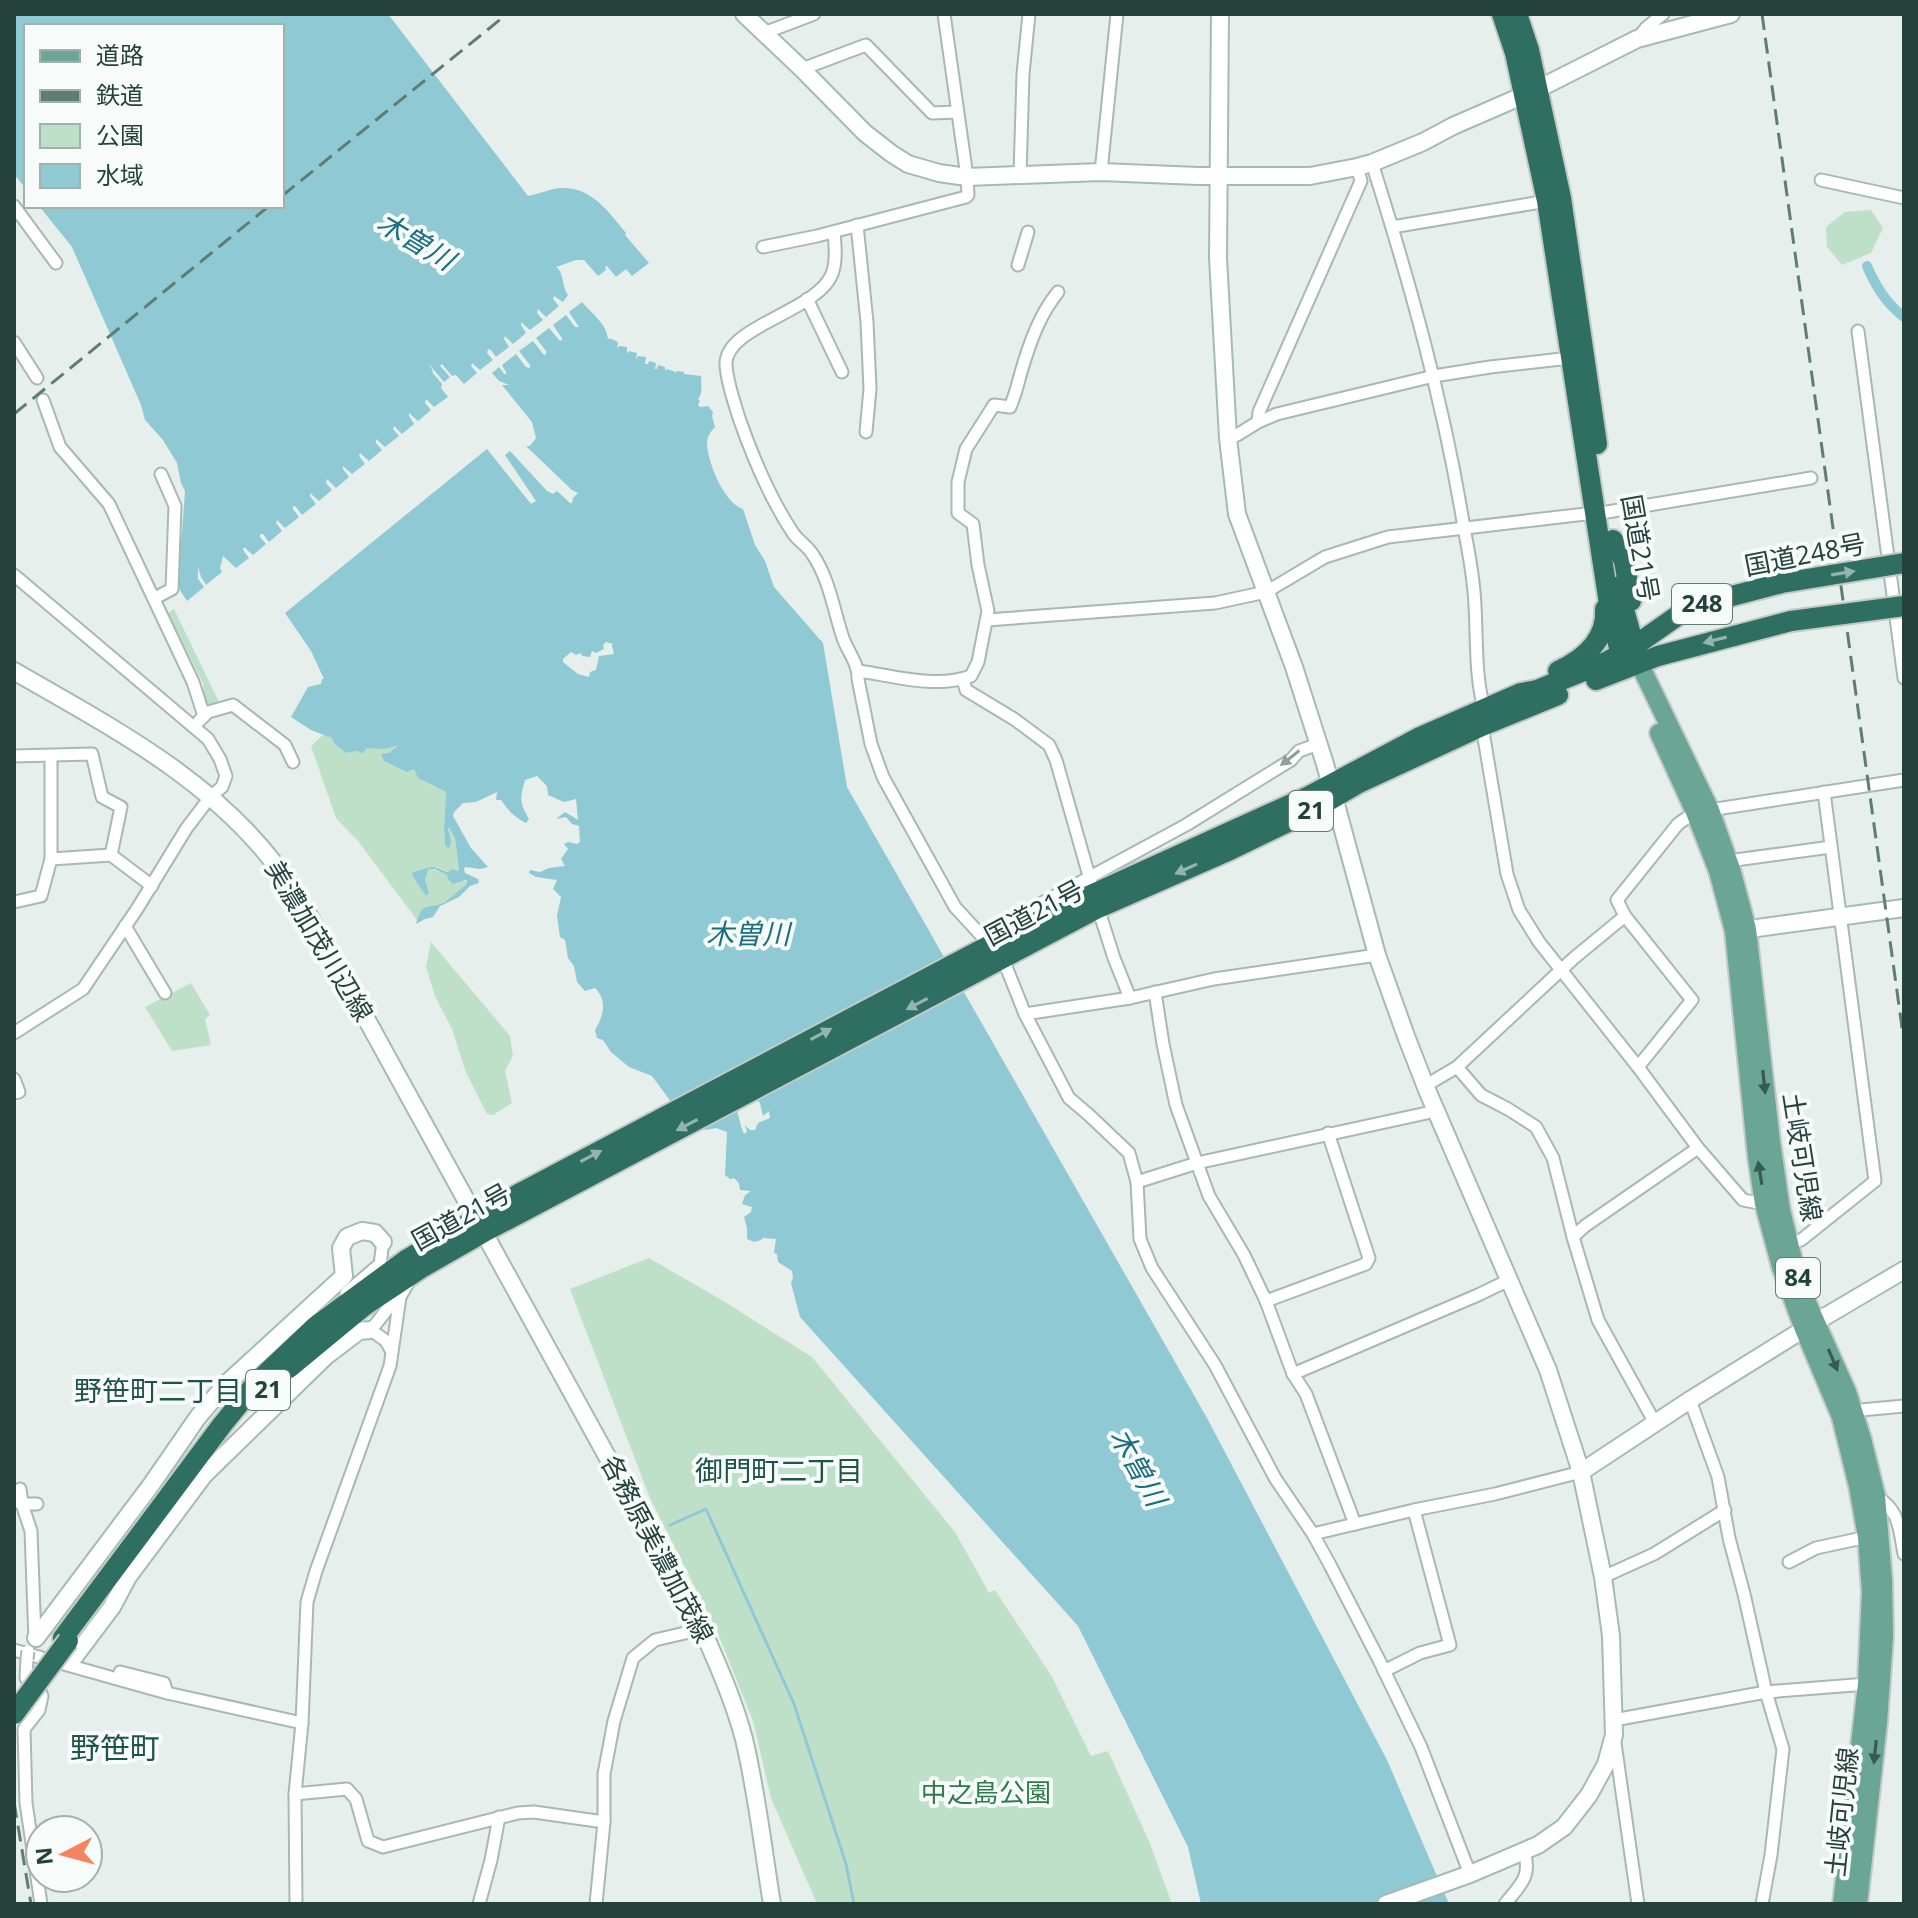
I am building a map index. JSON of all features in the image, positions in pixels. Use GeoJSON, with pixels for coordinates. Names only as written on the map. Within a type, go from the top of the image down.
{"type":"FeatureCollection","features":[{"type":"Feature","properties":{"kind":"highway","name":"国道21号"},"geometry":{"type":"LineString","coordinates":[[1502,14],[1530,92],[1561,198],[1601,512]]}},
{"type":"Feature","properties":{"kind":"highway","name":"国道21号"},"geometry":{"type":"LineString","coordinates":[[1517,14],[1529,50],[1530,92],[1570,358],[1607,546],[1612,623],[1631,658]]}},
{"type":"Feature","properties":{"kind":"highway"},"geometry":{"type":"LineString","coordinates":[[1521,693],[1533,681],[1563,669],[1598,643],[1606,614],[1599,560],[1607,546],[1624,561],[1631,602],[1640,623],[1661,626]]}},
{"type":"Feature","properties":{"kind":"highway","name":"国道248号"},"geometry":{"type":"LineString","coordinates":[[1631,658],[1661,626],[1690,607],[1782,583],[1904,563]]}},
{"type":"Feature","properties":{"kind":"highway","name":"248"},"geometry":{"type":"LineString","coordinates":[[1631,658],[1791,621],[1904,606]]}},
{"type":"Feature","properties":{"kind":"highway","name":"国道21号"},"geometry":{"type":"LineString","coordinates":[[1483,717],[1631,658]]}},
{"type":"Feature","properties":{"kind":"highway","name":"国道21号"},"geometry":{"type":"LineString","coordinates":[[14,1704],[68,1646],[222,1425],[256,1383],[316,1326],[480,1225],[1094,893],[1230,850],[1313,810],[1331,791],[1359,783],[1483,717],[1521,693],[1537,690],[1606,662],[1631,658]]}},
{"type":"Feature","properties":{"kind":"highway","name":"国道21号"},"geometry":{"type":"LineString","coordinates":[[14,1714],[220,1441],[291,1367],[415,1263]]}},
{"type":"Feature","properties":{"kind":"main road","name":"土岐可児線"},"geometry":{"type":"LineString","coordinates":[[1631,658],[1728,861],[1741,930],[1781,1210],[1809,1326],[1827,1345],[1847,1392],[1876,1496],[1884,1636],[1858,1904]]}},
{"type":"Feature","properties":{"kind":"main road","name":"土岐可児線"},"geometry":{"type":"LineString","coordinates":[[1702,811],[1718,871],[1741,930],[1757,1157],[1764,1204],[1781,1267],[1809,1326],[1841,1417],[1867,1537],[1871,1592],[1867,1684],[1842,1904]]}},
{"type":"Feature","properties":{"kind":"street"},"geometry":{"type":"LineString","coordinates":[[744,14],[865,133],[892,154],[908,164],[967,177],[1101,172],[1310,176],[1365,165],[1423,142],[1637,39],[1725,16]]}},
{"type":"Feature","properties":{"kind":"street"},"geometry":{"type":"LineString","coordinates":[[764,33],[814,14]]}},
{"type":"Feature","properties":{"kind":"street"},"geometry":{"type":"LineString","coordinates":[[763,247],[834,232],[966,197],[967,177],[944,14]]}},
{"type":"Feature","properties":{"kind":"street"},"geometry":{"type":"LineString","coordinates":[[1020,175],[1023,74],[1029,14]]}},
{"type":"Feature","properties":{"kind":"street"},"geometry":{"type":"LineString","coordinates":[[1101,172],[1117,14]]}},
{"type":"Feature","properties":{"kind":"street"},"geometry":{"type":"LineString","coordinates":[[1220,14],[1218,258],[1228,438],[1237,514],[1294,667],[1377,955],[1425,1086],[1548,1370],[1581,1472],[1603,1577],[1611,1636],[1614,1727],[1638,1904]]}},
{"type":"Feature","properties":{"kind":"street"},"geometry":{"type":"LineString","coordinates":[[1637,39],[1663,14]]}},
{"type":"Feature","properties":{"kind":"street"},"geometry":{"type":"LineString","coordinates":[[802,69],[866,45],[932,113],[957,112]]}},
{"type":"Feature","properties":{"kind":"street"},"geometry":{"type":"LineString","coordinates":[[1365,165],[1392,227],[1434,376],[1475,602],[1478,686],[1507,874],[1519,910],[1539,942],[1698,1148],[1743,1200],[1764,1204]]}},
{"type":"Feature","properties":{"kind":"street"},"geometry":{"type":"LineString","coordinates":[[1258,422],[1259,412],[1361,181],[1365,165]]}},
{"type":"Feature","properties":{"kind":"street"},"geometry":{"type":"LineString","coordinates":[[1821,180],[1904,198]]}},
{"type":"Feature","properties":{"kind":"street"},"geometry":{"type":"LineString","coordinates":[[1392,227],[1547,201]]}},
{"type":"Feature","properties":{"kind":"street"},"geometry":{"type":"LineString","coordinates":[[14,206],[56,263]]}},
{"type":"Feature","properties":{"kind":"street"},"geometry":{"type":"LineString","coordinates":[[857,225],[870,389],[866,432]]}},
{"type":"Feature","properties":{"kind":"street"},"geometry":{"type":"LineString","coordinates":[[834,232],[834,269],[823,288],[746,334],[729,350],[725,362],[729,388],[756,467],[794,535],[812,553],[827,582],[842,637],[859,671],[871,744],[883,777],[955,907],[988,951],[1025,1014],[1069,1098],[1129,1153],[1137,1182],[1140,1239],[1152,1268],[1215,1365],[1275,1478],[1313,1534],[1384,1671],[1421,1747],[1464,1876]]}},
{"type":"Feature","properties":{"kind":"street"},"geometry":{"type":"LineString","coordinates":[[1018,265],[1028,232]]}},
{"type":"Feature","properties":{"kind":"street"},"geometry":{"type":"LineString","coordinates":[[859,671],[932,682],[971,676],[978,662],[988,611],[973,524],[958,513],[958,482],[966,449],[994,405],[1010,407],[1016,396],[1022,368],[1046,306],[1058,292]]}},
{"type":"Feature","properties":{"kind":"street"},"geometry":{"type":"LineString","coordinates":[[807,299],[842,372]]}},
{"type":"Feature","properties":{"kind":"street"},"geometry":{"type":"LineString","coordinates":[[1858,331],[1904,678]]}},
{"type":"Feature","properties":{"kind":"street"},"geometry":{"type":"LineString","coordinates":[[14,342],[37,378]]}},
{"type":"Feature","properties":{"kind":"street"},"geometry":{"type":"LineString","coordinates":[[1228,438],[1277,414],[1434,376],[1570,358]]}},
{"type":"Feature","properties":{"kind":"street"},"geometry":{"type":"LineString","coordinates":[[43,400],[60,447],[109,504],[193,682],[204,716]]}},
{"type":"Feature","properties":{"kind":"street"},"geometry":{"type":"LineString","coordinates":[[155,598],[172,589],[175,506],[161,474]]}},
{"type":"Feature","properties":{"kind":"street"},"geometry":{"type":"LineString","coordinates":[[987,620],[1215,603],[1266,592],[1325,557],[1388,537],[1601,512],[1811,478]]}},
{"type":"Feature","properties":{"kind":"street"},"geometry":{"type":"LineString","coordinates":[[14,575],[208,739],[226,776],[222,787],[211,796],[186,829],[83,989],[14,1033]]}},
{"type":"Feature","properties":{"kind":"street","name":"美濃加茂川辺線"},"geometry":{"type":"LineString","coordinates":[[14,671],[159,758],[211,796],[275,863],[301,903],[480,1225]]}},
{"type":"Feature","properties":{"kind":"street"},"geometry":{"type":"LineString","coordinates":[[963,679],[966,690],[1049,745],[1114,958],[1130,998]]}},
{"type":"Feature","properties":{"kind":"street"},"geometry":{"type":"LineString","coordinates":[[194,726],[208,712],[233,705],[285,745],[293,762]]}},
{"type":"Feature","properties":{"kind":"street"},"geometry":{"type":"LineString","coordinates":[[988,951],[1094,893],[1186,825],[1291,760],[1299,751],[1318,744]]}},
{"type":"Feature","properties":{"kind":"street"},"geometry":{"type":"LineString","coordinates":[[14,756],[92,754],[102,797],[121,807],[111,855]]}},
{"type":"Feature","properties":{"kind":"street"},"geometry":{"type":"LineString","coordinates":[[14,902],[41,896],[51,859],[51,756]]}},
{"type":"Feature","properties":{"kind":"street"},"geometry":{"type":"LineString","coordinates":[[1638,1067],[1692,1000],[1625,916],[1617,900],[1678,824],[1702,811],[1904,780]]}},
{"type":"Feature","properties":{"kind":"street"},"geometry":{"type":"LineString","coordinates":[[1789,1243],[1801,1240],[1875,1181],[1824,792]]}},
{"type":"Feature","properties":{"kind":"street"},"geometry":{"type":"LineString","coordinates":[[1728,861],[1831,847]]}},
{"type":"Feature","properties":{"kind":"street"},"geometry":{"type":"LineString","coordinates":[[51,859],[111,855],[152,886]]}},
{"type":"Feature","properties":{"kind":"street"},"geometry":{"type":"LineString","coordinates":[[1741,930],[1904,908]]}},
{"type":"Feature","properties":{"kind":"street"},"geometry":{"type":"LineString","coordinates":[[1425,1086],[1457,1067],[1561,970],[1625,916]]}},
{"type":"Feature","properties":{"kind":"street"},"geometry":{"type":"LineString","coordinates":[[125,926],[165,993]]}},
{"type":"Feature","properties":{"kind":"street"},"geometry":{"type":"LineString","coordinates":[[1025,1014],[1130,998],[1214,979],[1377,955]]}},
{"type":"Feature","properties":{"kind":"street"},"geometry":{"type":"LineString","coordinates":[[1155,992],[1176,1105],[1209,1196],[1244,1255],[1266,1301],[1293,1374],[1306,1394],[1355,1524]]}},
{"type":"Feature","properties":{"kind":"street"},"geometry":{"type":"LineString","coordinates":[[1457,1067],[1481,1095],[1536,1127],[1553,1158],[1598,1320],[1655,1423]]}},
{"type":"Feature","properties":{"kind":"street"},"geometry":{"type":"LineString","coordinates":[[14,1079],[19,1092],[14,1093]]}},
{"type":"Feature","properties":{"kind":"street"},"geometry":{"type":"LineString","coordinates":[[1137,1182],[1197,1163],[1436,1111]]}},
{"type":"Feature","properties":{"kind":"street"},"geometry":{"type":"LineString","coordinates":[[1266,1301],[1366,1264],[1369,1258],[1328,1133]]}},
{"type":"Feature","properties":{"kind":"street"},"geometry":{"type":"LineString","coordinates":[[1573,1237],[1606,1210],[1698,1148]]}},
{"type":"Feature","properties":{"kind":"street","name":"各務原美濃加茂線"},"geometry":{"type":"LineString","coordinates":[[480,1225],[702,1629],[731,1698],[744,1740],[772,1904]]}},
{"type":"Feature","properties":{"kind":"street"},"geometry":{"type":"LineString","coordinates":[[30,1649],[198,1417],[226,1384],[344,1276],[341,1248],[347,1237],[362,1231],[375,1233],[415,1263],[418,1275],[406,1285],[400,1297],[390,1366],[307,1602],[302,1723],[295,1794],[296,1904]]}},
{"type":"Feature","properties":{"kind":"street"},"geometry":{"type":"LineString","coordinates":[[316,1326],[330,1306],[380,1264],[383,1242]]}},
{"type":"Feature","properties":{"kind":"street"},"geometry":{"type":"LineString","coordinates":[[1313,1534],[1581,1472],[1690,1400],[1904,1270]]}},
{"type":"Feature","properties":{"kind":"street"},"geometry":{"type":"LineString","coordinates":[[1293,1374],[1509,1280]]}},
{"type":"Feature","properties":{"kind":"street"},"geometry":{"type":"LineString","coordinates":[[371,1330],[400,1297]]}},
{"type":"Feature","properties":{"kind":"street"},"geometry":{"type":"LineString","coordinates":[[68,1646],[112,1607],[126,1576],[204,1475],[326,1356],[359,1331],[371,1330],[386,1341],[391,1350]]}},
{"type":"Feature","properties":{"kind":"street"},"geometry":{"type":"LineString","coordinates":[[1690,1400],[1718,1477],[1729,1538],[1783,1749],[1762,1904]]}},
{"type":"Feature","properties":{"kind":"street"},"geometry":{"type":"LineString","coordinates":[[1854,1414],[1861,1410],[1904,1406]]}},
{"type":"Feature","properties":{"kind":"street"},"geometry":{"type":"LineString","coordinates":[[1876,1496],[1890,1504],[1901,1521],[1904,1554]]}},
{"type":"Feature","properties":{"kind":"street"},"geometry":{"type":"LineString","coordinates":[[19,1498],[37,1504]]}},
{"type":"Feature","properties":{"kind":"street"},"geometry":{"type":"LineString","coordinates":[[19,1498],[31,1531],[30,1649],[26,1678],[42,1696],[39,1710],[24,1729],[26,1803],[41,1904]]}},
{"type":"Feature","properties":{"kind":"street"},"geometry":{"type":"LineString","coordinates":[[1384,1671],[1420,1653],[1450,1645],[1414,1510]]}},
{"type":"Feature","properties":{"kind":"street"},"geometry":{"type":"LineString","coordinates":[[1603,1577],[1654,1554],[1725,1510]]}},
{"type":"Feature","properties":{"kind":"street"},"geometry":{"type":"LineString","coordinates":[[1789,1562],[1816,1548],[1867,1537]]}},
{"type":"Feature","properties":{"kind":"street"},"geometry":{"type":"LineString","coordinates":[[99,1555],[114,1566]]}},
{"type":"Feature","properties":{"kind":"street"},"geometry":{"type":"LineString","coordinates":[[596,1904],[604,1822],[604,1774],[614,1721],[633,1658],[655,1640],[702,1629]]}},
{"type":"Feature","properties":{"kind":"street"},"geometry":{"type":"LineString","coordinates":[[30,1649],[68,1646],[164,1683],[167,1693]]}},
{"type":"Feature","properties":{"kind":"street"},"geometry":{"type":"LineString","coordinates":[[14,1650],[167,1693],[302,1723]]}},
{"type":"Feature","properties":{"kind":"street"},"geometry":{"type":"LineString","coordinates":[[1614,1727],[1766,1692],[1867,1684]]}},
{"type":"Feature","properties":{"kind":"street"},"geometry":{"type":"LineString","coordinates":[[1386,1904],[1538,1845],[1564,1827],[1589,1795],[1606,1764],[1614,1727]]}},
{"type":"Feature","properties":{"kind":"street"},"geometry":{"type":"LineString","coordinates":[[295,1794],[347,1789],[356,1799],[368,1841],[383,1847],[499,1817],[534,1812],[604,1822]]}},
{"type":"Feature","properties":{"kind":"street"},"geometry":{"type":"LineString","coordinates":[[479,1904],[499,1817]]}},
{"type":"Feature","properties":{"kind":"street"},"geometry":{"type":"LineString","coordinates":[[1505,1904],[1527,1874],[1524,1851]]}},
{"type":"Feature","properties":{"kind":"green space"},"geometry":{"type":"Polygon","coordinates":[[[1871,210],[1883,228],[1871,253],[1842,265],[1827,247],[1826,227],[1845,212],[1871,210]]]}},
{"type":"Feature","properties":{"kind":"green space"},"geometry":{"type":"Polygon","coordinates":[[[174,609],[219,702],[206,710],[203,683],[168,613],[174,609]]]}},
{"type":"Feature","properties":{"kind":"green space"},"geometry":{"type":"Polygon","coordinates":[[[324,734],[346,753],[364,752],[367,748],[398,747],[381,755],[401,769],[414,769],[423,780],[446,792],[445,845],[449,828],[455,838],[459,867],[458,871],[449,872],[437,867],[428,869],[467,882],[447,900],[426,908],[417,920],[358,841],[336,818],[311,746],[324,734]]]}},
{"type":"Feature","properties":{"kind":"green space"},"geometry":{"type":"Polygon","coordinates":[[[431,942],[510,1036],[513,1056],[505,1071],[512,1103],[493,1115],[487,1114],[465,1070],[452,1029],[435,996],[426,967],[431,942]]]}},
{"type":"Feature","properties":{"kind":"green space"},"geometry":{"type":"Polygon","coordinates":[[[191,983],[210,1015],[205,1019],[211,1045],[172,1051],[145,1007],[191,983]]]}},
{"type":"Feature","properties":{"kind":"green space","name":"中之島公園"},"geometry":{"type":"Polygon","coordinates":[[[649,1258],[812,1357],[955,1532],[989,1593],[995,1590],[1051,1675],[1091,1756],[1108,1751],[1149,1841],[1172,1904],[817,1904],[771,1798],[753,1721],[717,1631],[650,1498],[570,1289],[649,1258]]]}},
{"type":"Feature","properties":{"kind":"water","name":"木曽川"},"geometry":{"type":"Polygon","coordinates":[[[14,14],[388,14],[528,196],[560,188],[581,191],[612,216],[649,263],[632,276],[626,269],[616,277],[607,266],[598,276],[584,260],[556,267],[568,295],[563,302],[554,296],[559,306],[546,317],[538,309],[537,313],[543,320],[530,330],[521,322],[526,333],[513,344],[505,336],[509,347],[496,357],[488,349],[487,353],[493,360],[480,370],[472,363],[477,373],[464,384],[442,364],[440,366],[450,377],[444,382],[428,363],[448,397],[434,407],[426,399],[425,403],[431,410],[418,421],[409,413],[414,424],[402,434],[394,426],[399,436],[385,447],[376,439],[382,450],[369,461],[360,453],[365,464],[352,474],[343,466],[349,477],[336,488],[327,479],[326,483],[332,490],[319,501],[310,493],[316,504],[302,515],[293,506],[299,517],[285,528],[277,520],[282,531],[269,542],[260,534],[266,544],[253,555],[244,547],[249,558],[236,568],[223,556],[222,572],[206,585],[198,567],[198,579],[204,587],[187,601],[176,578],[185,491],[177,463],[163,440],[145,420],[72,247],[41,208],[284,208],[284,24],[24,24],[24,186],[14,174],[14,14]]]}},
{"type":"Feature","properties":{"kind":"water","name":"木曽川"},"geometry":{"type":"Polygon","coordinates":[[[582,302],[602,324],[608,340],[618,342],[617,349],[619,346],[627,347],[627,354],[629,351],[637,353],[636,360],[638,356],[646,357],[645,364],[649,361],[656,363],[655,369],[658,365],[665,367],[665,372],[666,369],[701,376],[698,405],[708,406],[713,412],[715,427],[707,444],[718,481],[730,499],[743,509],[774,587],[823,643],[847,787],[1207,1418],[1387,1760],[1449,1904],[1201,1904],[1188,1847],[1078,1626],[800,1317],[791,1283],[792,1271],[778,1262],[774,1253],[776,1239],[763,1238],[754,1242],[747,1239],[744,1217],[752,1207],[742,1204],[745,1195],[751,1191],[740,1190],[734,1178],[725,1175],[727,1132],[716,1128],[706,1130],[683,1118],[652,1076],[629,1067],[611,1052],[603,1040],[597,1038],[595,1030],[602,1014],[602,998],[595,988],[585,991],[577,982],[565,940],[560,937],[557,916],[561,897],[553,889],[557,880],[529,873],[530,870],[540,872],[565,866],[561,859],[568,849],[564,844],[580,842],[579,826],[566,817],[556,819],[565,812],[578,820],[576,799],[564,802],[548,795],[547,786],[537,776],[525,780],[523,786],[522,804],[529,819],[526,823],[518,819],[501,800],[496,800],[497,792],[476,802],[463,803],[453,816],[471,848],[488,867],[465,867],[465,873],[478,879],[479,883],[440,906],[433,917],[416,924],[424,909],[445,902],[467,882],[453,884],[447,875],[428,869],[425,880],[429,893],[426,896],[412,875],[431,867],[448,872],[459,869],[455,838],[449,828],[451,842],[449,848],[445,845],[446,792],[418,778],[414,769],[407,772],[384,761],[381,754],[389,753],[397,746],[346,753],[332,738],[311,730],[291,717],[308,687],[321,684],[324,679],[311,651],[285,613],[487,449],[531,504],[536,501],[505,455],[510,451],[547,491],[553,494],[557,491],[572,503],[578,493],[526,446],[530,446],[536,438],[532,422],[502,385],[509,385],[499,381],[492,373],[499,367],[507,374],[502,365],[516,354],[530,368],[519,351],[533,341],[546,355],[536,338],[549,328],[562,341],[553,325],[566,315],[575,327],[579,327],[569,312],[582,302]],[[606,642],[604,649],[596,653],[592,651],[590,657],[571,652],[563,662],[578,674],[589,677],[590,672],[596,670],[599,656],[614,654],[613,644],[606,642]],[[754,1096],[736,1107],[744,1134],[747,1132],[745,1125],[755,1130],[758,1123],[770,1118],[769,1111],[763,1116],[760,1103],[754,1096]]]}},
{"type":"Feature","properties":{"kind":"waterway"},"geometry":{"type":"LineString","coordinates":[[1867,266],[1882,294],[1904,317]]}},
{"type":"Feature","properties":{"kind":"waterway"},"geometry":{"type":"LineString","coordinates":[[670,1525],[706,1509],[794,1704],[846,1864],[854,1904]]}},
{"type":"Feature","properties":{"kind":"railway"},"geometry":{"type":"LineString","coordinates":[[284,194],[507,14]]}},
{"type":"Feature","properties":{"kind":"railway"},"geometry":{"type":"LineString","coordinates":[[1762,14],[1904,1042]]}},
{"type":"Feature","properties":{"kind":"railway"},"geometry":{"type":"LineString","coordinates":[[14,414],[267,208]]}},
{"type":"Feature","properties":{"kind":"railway"},"geometry":{"type":"LineString","coordinates":[[14,1802],[31,1904]]}},
{"type":"Feature","properties":{"kind":"district","name":"野笹町二丁目"},"geometry":{"type":"Point","coordinates":[158,1391]}},
{"type":"Feature","properties":{"kind":"district","name":"御門町二丁目"},"geometry":{"type":"Point","coordinates":[779,1471]}},
{"type":"Feature","properties":{"kind":"district","name":"野笹町"},"geometry":{"type":"Point","coordinates":[115,1749]}}]}
